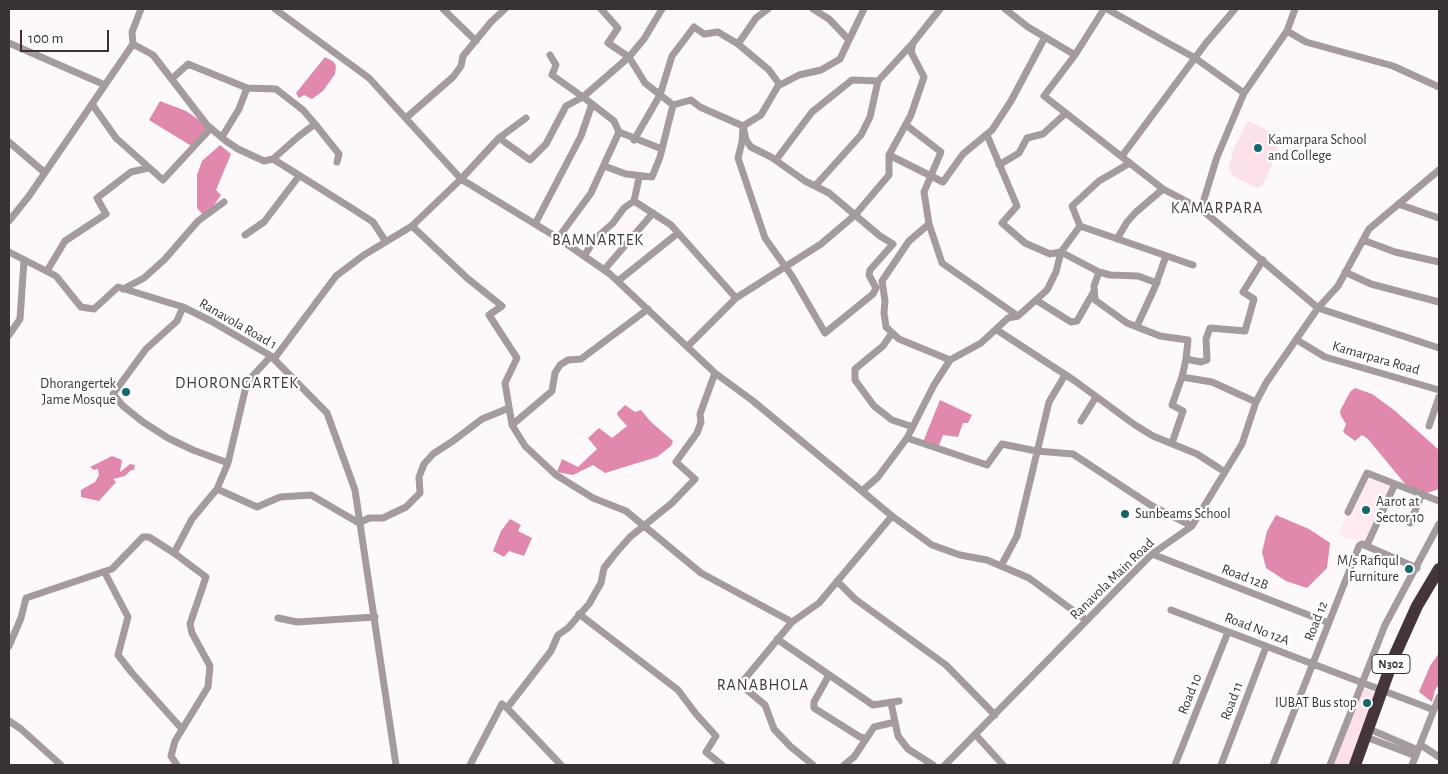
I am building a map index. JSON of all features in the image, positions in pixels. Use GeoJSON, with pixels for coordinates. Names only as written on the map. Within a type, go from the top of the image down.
{"type":"FeatureCollection","features":[{"type":"Feature","properties":{"kind":"highway","name":"N302"},"geometry":{"type":"LineString","coordinates":[[1355,765],[1394,657],[1417,606],[1439,569]]}},
{"type":"Feature","properties":{"kind":"street"},"geometry":{"type":"LineString","coordinates":[[9,221],[25,202],[133,44],[132,32],[141,9]]}},
{"type":"Feature","properties":{"kind":"street"},"geometry":{"type":"LineString","coordinates":[[275,9],[369,78],[407,117],[461,179],[558,238],[604,270],[715,373],[753,401],[892,516],[932,545],[960,555],[987,560],[1029,578],[1086,620]]}},
{"type":"Feature","properties":{"kind":"street"},"geometry":{"type":"LineString","coordinates":[[443,9],[476,41]]}},
{"type":"Feature","properties":{"kind":"street"},"geometry":{"type":"LineString","coordinates":[[407,117],[453,77],[461,66],[463,56],[491,22],[505,9]]}},
{"type":"Feature","properties":{"kind":"street"},"geometry":{"type":"LineString","coordinates":[[601,9],[618,28],[608,43],[629,57],[645,83],[673,105]]}},
{"type":"Feature","properties":{"kind":"street"},"geometry":{"type":"LineString","coordinates":[[499,138],[530,160],[546,144],[566,106],[583,97],[629,57],[644,39],[662,9]]}},
{"type":"Feature","properties":{"kind":"street"},"geometry":{"type":"LineString","coordinates":[[738,44],[756,18],[768,9]]}},
{"type":"Feature","properties":{"kind":"street"},"geometry":{"type":"LineString","coordinates":[[813,9],[829,19],[849,40]]}},
{"type":"Feature","properties":{"kind":"street"},"geometry":{"type":"LineString","coordinates":[[743,126],[761,115],[780,85],[799,75],[821,70],[840,59],[864,9]]}},
{"type":"Feature","properties":{"kind":"street"},"geometry":{"type":"LineString","coordinates":[[815,186],[861,135],[870,117],[878,80],[913,43],[940,9]]}},
{"type":"Feature","properties":{"kind":"street"},"geometry":{"type":"LineString","coordinates":[[1005,9],[1075,55]]}},
{"type":"Feature","properties":{"kind":"street"},"geometry":{"type":"LineString","coordinates":[[1244,93],[1195,58],[1105,9],[1075,55],[1044,96],[1163,189],[1201,209],[1318,308]]}},
{"type":"Feature","properties":{"kind":"street"},"geometry":{"type":"LineString","coordinates":[[1122,156],[1195,58],[1235,9]]}},
{"type":"Feature","properties":{"kind":"street"},"geometry":{"type":"LineString","coordinates":[[1201,209],[1216,157],[1244,93],[1287,31],[1296,9]]}},
{"type":"Feature","properties":{"kind":"street"},"geometry":{"type":"LineString","coordinates":[[634,140],[660,95],[672,56],[694,26],[704,34],[718,32],[738,44],[769,70],[780,85]]}},
{"type":"Feature","properties":{"kind":"street"},"geometry":{"type":"LineString","coordinates":[[1287,31],[1306,42],[1393,66],[1439,87]]}},
{"type":"Feature","properties":{"kind":"street"},"geometry":{"type":"LineString","coordinates":[[889,156],[943,182],[964,154],[992,130],[1011,101],[1045,37]]}},
{"type":"Feature","properties":{"kind":"street"},"geometry":{"type":"LineString","coordinates":[[688,346],[736,298],[821,244],[856,214],[889,175],[889,156],[906,125],[924,77],[911,52],[913,43]]}},
{"type":"Feature","properties":{"kind":"street"},"geometry":{"type":"LineString","coordinates":[[9,44],[105,86]]}},
{"type":"Feature","properties":{"kind":"street"},"geometry":{"type":"LineString","coordinates":[[133,44],[153,56],[182,95],[211,128],[247,153],[264,161],[273,159],[315,124]]}},
{"type":"Feature","properties":{"kind":"street"},"geometry":{"type":"LineString","coordinates":[[550,54],[556,65],[552,75],[614,121],[619,132],[634,140],[662,150]]}},
{"type":"Feature","properties":{"kind":"street"},"geometry":{"type":"LineString","coordinates":[[175,76],[188,64],[246,88],[276,89],[303,110],[315,124],[339,154],[337,162]]}},
{"type":"Feature","properties":{"kind":"street"},"geometry":{"type":"LineString","coordinates":[[776,160],[812,112],[852,80],[878,80]]}},
{"type":"Feature","properties":{"kind":"street"},"geometry":{"type":"LineString","coordinates":[[222,137],[239,109],[246,88]]}},
{"type":"Feature","properties":{"kind":"street"},"geometry":{"type":"LineString","coordinates":[[673,105],[690,100],[743,126]]}},
{"type":"Feature","properties":{"kind":"street"},"geometry":{"type":"LineString","coordinates":[[92,104],[116,138],[163,180],[211,128]]}},
{"type":"Feature","properties":{"kind":"street"},"geometry":{"type":"LineString","coordinates":[[535,224],[558,186],[581,136],[592,104]]}},
{"type":"Feature","properties":{"kind":"street"},"geometry":{"type":"LineString","coordinates":[[604,166],[626,174],[652,177],[662,150],[673,105]]}},
{"type":"Feature","properties":{"kind":"street"},"geometry":{"type":"LineString","coordinates":[[999,165],[1019,153],[1027,138],[1042,134],[1066,113]]}},
{"type":"Feature","properties":{"kind":"street"},"geometry":{"type":"LineString","coordinates":[[174,553],[192,519],[217,489],[228,463],[247,382],[272,358],[336,276],[364,255],[412,226],[461,179],[499,138],[526,118]]}},
{"type":"Feature","properties":{"kind":"street"},"geometry":{"type":"LineString","coordinates":[[906,125],[941,152],[924,192],[929,224],[942,263],[1018,316]]}},
{"type":"Feature","properties":{"kind":"street"},"geometry":{"type":"LineString","coordinates":[[743,126],[746,140],[752,147],[776,160],[815,186],[829,192],[893,245],[870,270],[869,275],[876,288],[873,294],[826,333],[785,266],[765,238],[738,158],[743,126]]}},
{"type":"Feature","properties":{"kind":"street"},"geometry":{"type":"LineString","coordinates":[[558,238],[591,193],[619,132]]}},
{"type":"Feature","properties":{"kind":"street"},"geometry":{"type":"LineString","coordinates":[[987,134],[1017,206],[1002,223],[1025,243],[1050,254],[1061,252],[1100,272],[1110,275],[1138,276],[1156,283]]}},
{"type":"Feature","properties":{"kind":"street"},"geometry":{"type":"LineString","coordinates":[[9,142],[44,172]]}},
{"type":"Feature","properties":{"kind":"street"},"geometry":{"type":"LineString","coordinates":[[273,159],[373,222],[386,242]]}},
{"type":"Feature","properties":{"kind":"street"},"geometry":{"type":"LineString","coordinates":[[1130,163],[1099,181],[1072,206],[1080,226],[1193,265]]}},
{"type":"Feature","properties":{"kind":"street"},"geometry":{"type":"LineString","coordinates":[[47,271],[65,241],[106,214],[97,198],[131,172],[148,168]]}},
{"type":"Feature","properties":{"kind":"street"},"geometry":{"type":"LineString","coordinates":[[1297,340],[1318,308],[1333,294],[1373,224],[1439,170]]}},
{"type":"Feature","properties":{"kind":"street"},"geometry":{"type":"LineString","coordinates":[[245,236],[264,222],[298,176]]}},
{"type":"Feature","properties":{"kind":"street"},"geometry":{"type":"LineString","coordinates":[[584,256],[595,239],[613,224],[624,208],[634,201],[639,178]]}},
{"type":"Feature","properties":{"kind":"street"},"geometry":{"type":"LineString","coordinates":[[1117,239],[1127,222],[1136,212],[1163,189]]}},
{"type":"Feature","properties":{"kind":"street"},"geometry":{"type":"LineString","coordinates":[[634,201],[671,225],[736,298]]}},
{"type":"Feature","properties":{"kind":"street"},"geometry":{"type":"LineString","coordinates":[[9,252],[56,276],[81,308],[94,309],[118,288],[124,289],[144,278],[165,259],[198,221],[224,202]]}},
{"type":"Feature","properties":{"kind":"street"},"geometry":{"type":"LineString","coordinates":[[1398,204],[1439,218]]}},
{"type":"Feature","properties":{"kind":"street"},"geometry":{"type":"LineString","coordinates":[[604,270],[653,213]]}},
{"type":"Feature","properties":{"kind":"street"},"geometry":{"type":"LineString","coordinates":[[929,224],[909,241],[882,281],[886,327],[892,333],[927,352],[950,360]]}},
{"type":"Feature","properties":{"kind":"street"},"geometry":{"type":"LineString","coordinates":[[412,226],[467,278],[502,306],[489,315],[517,358],[505,384],[512,425],[525,446],[556,475],[593,498],[626,511],[701,573],[792,622]]}},
{"type":"Feature","properties":{"kind":"street"},"geometry":{"type":"LineString","coordinates":[[862,492],[878,477],[907,438],[950,360],[981,343],[1008,318],[1018,316],[1047,290],[1056,272],[1061,252],[1080,226]]}},
{"type":"Feature","properties":{"kind":"street"},"geometry":{"type":"LineString","coordinates":[[618,281],[678,232]]}},
{"type":"Feature","properties":{"kind":"street"},"geometry":{"type":"LineString","coordinates":[[1363,240],[1395,252],[1439,262]]}},
{"type":"Feature","properties":{"kind":"street"},"geometry":{"type":"LineString","coordinates":[[1137,326],[1166,256]]}},
{"type":"Feature","properties":{"kind":"street"},"geometry":{"type":"LineString","coordinates":[[9,334],[16,328],[20,318],[24,260]]}},
{"type":"Feature","properties":{"kind":"street"},"geometry":{"type":"LineString","coordinates":[[1186,359],[1201,362],[1207,360],[1206,339],[1210,328],[1245,330],[1254,299],[1244,292],[1263,260]]}},
{"type":"Feature","properties":{"kind":"street"},"geometry":{"type":"LineString","coordinates":[[1036,300],[1071,322],[1077,321],[1093,293],[1100,272]]}},
{"type":"Feature","properties":{"kind":"street"},"geometry":{"type":"LineString","coordinates":[[1345,272],[1371,284],[1439,302]]}},
{"type":"Feature","properties":{"kind":"street","name":"Ranavola Road 1"},"geometry":{"type":"LineString","coordinates":[[124,289],[183,307],[272,358],[328,413],[355,490],[396,765]]}},
{"type":"Feature","properties":{"kind":"street"},"geometry":{"type":"LineString","coordinates":[[1093,293],[1095,300],[1110,312],[1137,326],[1160,336],[1188,340],[1182,376],[1172,405],[1183,410],[1172,443]]}},
{"type":"Feature","properties":{"kind":"street"},"geometry":{"type":"LineString","coordinates":[[183,307],[177,321],[146,348],[113,394],[123,406],[143,422],[168,438],[228,463]]}},
{"type":"Feature","properties":{"kind":"street","name":"Kamarpara Road"},"geometry":{"type":"LineString","coordinates":[[1318,308],[1439,348]]}},
{"type":"Feature","properties":{"kind":"street"},"geometry":{"type":"LineString","coordinates":[[512,425],[552,391],[555,373],[560,364],[568,360],[581,359],[648,309]]}},
{"type":"Feature","properties":{"kind":"street"},"geometry":{"type":"LineString","coordinates":[[997,330],[1135,425],[1198,454],[1225,472]]}},
{"type":"Feature","properties":{"kind":"street"},"geometry":{"type":"LineString","coordinates":[[892,333],[883,346],[855,368],[855,380],[874,406],[892,420],[913,427]]}},
{"type":"Feature","properties":{"kind":"street","name":"Kamarpara Road"},"geometry":{"type":"LineString","coordinates":[[1297,340],[1325,357],[1439,390]]}},
{"type":"Feature","properties":{"kind":"street","name":"Ranavola Main Road"},"geometry":{"type":"LineString","coordinates":[[947,765],[975,734],[1152,554],[1192,526],[1242,444],[1256,402],[1266,383],[1297,340]]}},
{"type":"Feature","properties":{"kind":"street"},"geometry":{"type":"LineString","coordinates":[[507,708],[551,650],[558,636],[568,628],[589,604],[601,583],[604,568],[630,537],[645,526],[695,479],[676,462],[696,433],[701,422],[700,414],[715,373]]}},
{"type":"Feature","properties":{"kind":"street"},"geometry":{"type":"LineString","coordinates":[[1001,566],[1017,536],[1049,402],[1065,375]]}},
{"type":"Feature","properties":{"kind":"street"},"geometry":{"type":"LineString","coordinates":[[1182,376],[1212,382],[1256,402]]}},
{"type":"Feature","properties":{"kind":"street"},"geometry":{"type":"LineString","coordinates":[[1082,421],[1096,397]]}},
{"type":"Feature","properties":{"kind":"street"},"geometry":{"type":"LineString","coordinates":[[1430,426],[1439,397]]}},
{"type":"Feature","properties":{"kind":"street"},"geometry":{"type":"LineString","coordinates":[[217,489],[257,508],[280,497],[311,495],[359,523],[370,518],[383,518],[406,507],[420,493],[419,477],[424,464],[433,454],[482,419],[509,408]]}},
{"type":"Feature","properties":{"kind":"street"},"geometry":{"type":"LineString","coordinates":[[907,438],[987,465],[1002,444],[1036,451],[1073,454],[1152,506],[1192,526]]}},
{"type":"Feature","properties":{"kind":"street"},"geometry":{"type":"LineString","coordinates":[[1348,512],[1367,473],[1439,501]]}},
{"type":"Feature","properties":{"kind":"street"},"geometry":{"type":"LineString","coordinates":[[1395,484],[1367,545],[1417,568]]}},
{"type":"Feature","properties":{"kind":"street"},"geometry":{"type":"LineString","coordinates":[[1410,522],[1422,494]]}},
{"type":"Feature","properties":{"kind":"street"},"geometry":{"type":"LineString","coordinates":[[813,765],[790,746],[774,729],[764,705],[746,690],[743,681],[792,622],[819,603],[892,516]]}},
{"type":"Feature","properties":{"kind":"street"},"geometry":{"type":"LineString","coordinates":[[1330,765],[1386,625],[1439,524]]}},
{"type":"Feature","properties":{"kind":"street"},"geometry":{"type":"LineString","coordinates":[[9,646],[21,618],[26,598],[112,569],[143,537],[149,537],[174,553],[206,577],[190,624],[192,633],[210,666],[210,680],[204,696],[175,741],[170,756],[177,765]]}},
{"type":"Feature","properties":{"kind":"street","name":"Road 12"},"geometry":{"type":"LineString","coordinates":[[1273,765],[1359,546],[1362,544],[1367,545]]}},
{"type":"Feature","properties":{"kind":"street","name":"Road 12B"},"geometry":{"type":"LineString","coordinates":[[1152,554],[1329,623]]}},
{"type":"Feature","properties":{"kind":"street"},"geometry":{"type":"LineString","coordinates":[[104,573],[128,617],[118,655],[132,674],[182,729]]}},
{"type":"Feature","properties":{"kind":"street"},"geometry":{"type":"LineString","coordinates":[[837,581],[855,599],[946,666],[995,715]]}},
{"type":"Feature","properties":{"kind":"street","name":"Road No 12A"},"geometry":{"type":"LineString","coordinates":[[1170,610],[1382,691],[1436,714]]}},
{"type":"Feature","properties":{"kind":"street"},"geometry":{"type":"LineString","coordinates":[[579,614],[678,690],[716,736],[706,752],[722,765]]}},
{"type":"Feature","properties":{"kind":"street"},"geometry":{"type":"LineString","coordinates":[[278,618],[298,622],[375,617]]}},
{"type":"Feature","properties":{"kind":"street","name":"Road 10"},"geometry":{"type":"LineString","coordinates":[[1175,765],[1228,632]]}},
{"type":"Feature","properties":{"kind":"street"},"geometry":{"type":"LineString","coordinates":[[778,639],[873,705],[891,704],[900,701]]}},
{"type":"Feature","properties":{"kind":"street","name":"Road 11"},"geometry":{"type":"LineString","coordinates":[[1220,765],[1266,647]]}},
{"type":"Feature","properties":{"kind":"street"},"geometry":{"type":"LineString","coordinates":[[829,675],[814,702],[814,708],[860,737],[866,738]]}},
{"type":"Feature","properties":{"kind":"street"},"geometry":{"type":"LineString","coordinates":[[1412,765],[1436,714],[1439,697]]}},
{"type":"Feature","properties":{"kind":"street"},"geometry":{"type":"LineString","coordinates":[[470,765],[502,704],[561,765]]}},
{"type":"Feature","properties":{"kind":"street"},"geometry":{"type":"LineString","coordinates":[[891,704],[898,736],[908,749],[933,765]]}},
{"type":"Feature","properties":{"kind":"street"},"geometry":{"type":"LineString","coordinates":[[9,721],[21,729],[61,765]]}},
{"type":"Feature","properties":{"kind":"street"},"geometry":{"type":"LineString","coordinates":[[844,765],[854,757],[874,728],[895,722]]}},
{"type":"Feature","properties":{"kind":"street"},"geometry":{"type":"LineString","coordinates":[[1368,733],[1439,757]]}},
{"type":"Feature","properties":{"kind":"street"},"geometry":{"type":"LineString","coordinates":[[975,734],[1003,765]]}},
{"type":"Feature","properties":{"kind":"shaded area"},"geometry":{"type":"Polygon","coordinates":[[[325,57],[334,62],[336,66],[335,74],[323,91],[312,99],[304,95],[299,98],[296,93],[325,57]]]}},
{"type":"Feature","properties":{"kind":"shaded area"},"geometry":{"type":"Polygon","coordinates":[[[160,101],[186,111],[202,122],[206,129],[193,147],[149,120],[160,101]]]}},
{"type":"Feature","properties":{"kind":"shaded area"},"geometry":{"type":"Polygon","coordinates":[[[1248,121],[1271,132],[1279,141],[1276,155],[1263,185],[1256,188],[1232,175],[1229,167],[1234,148],[1248,121]]]}},
{"type":"Feature","properties":{"kind":"shaded area"},"geometry":{"type":"Polygon","coordinates":[[[220,145],[231,154],[216,190],[221,195],[212,208],[203,215],[197,208],[197,175],[202,161],[220,145]]]}},
{"type":"Feature","properties":{"kind":"shaded area"},"geometry":{"type":"Polygon","coordinates":[[[1355,388],[1372,394],[1394,410],[1439,450],[1439,489],[1424,494],[1406,485],[1368,439],[1362,435],[1355,441],[1343,432],[1346,424],[1340,411],[1350,392],[1355,388]]]}},
{"type":"Feature","properties":{"kind":"shaded area"},"geometry":{"type":"Polygon","coordinates":[[[940,400],[972,415],[968,423],[963,423],[958,437],[943,435],[938,448],[923,442],[940,400]]]}},
{"type":"Feature","properties":{"kind":"shaded area"},"geometry":{"type":"Polygon","coordinates":[[[625,405],[635,412],[641,410],[651,422],[673,441],[671,446],[657,457],[605,473],[593,465],[573,475],[557,472],[562,459],[578,467],[597,449],[588,438],[599,428],[612,438],[627,426],[617,413],[625,405]]]}},
{"type":"Feature","properties":{"kind":"shaded area"},"geometry":{"type":"Polygon","coordinates":[[[112,456],[122,460],[120,472],[130,464],[135,465],[134,470],[131,470],[125,476],[113,479],[116,482],[99,501],[81,497],[81,490],[95,482],[99,475],[98,469],[94,470],[90,467],[112,456]]]}},
{"type":"Feature","properties":{"kind":"shaded area","name":"Aarot at Sector 10"},"geometry":{"type":"Polygon","coordinates":[[[1366,475],[1392,485],[1366,544],[1338,534],[1366,475]]]}},
{"type":"Feature","properties":{"kind":"shaded area"},"geometry":{"type":"Polygon","coordinates":[[[1276,515],[1309,529],[1330,543],[1327,568],[1307,588],[1286,581],[1266,568],[1262,552],[1267,531],[1276,515]]]}},
{"type":"Feature","properties":{"kind":"shaded area"},"geometry":{"type":"Polygon","coordinates":[[[510,519],[521,525],[518,531],[532,538],[524,556],[509,551],[504,557],[493,551],[501,531],[510,519]]]}},
{"type":"Feature","properties":{"kind":"shaded area"},"geometry":{"type":"Polygon","coordinates":[[[1439,653],[1439,684],[1435,690],[1432,702],[1419,692],[1430,666],[1439,653]]]}},
{"type":"Feature","properties":{"kind":"shaded area"},"geometry":{"type":"Polygon","coordinates":[[[1363,688],[1378,694],[1352,765],[1333,765],[1363,688]]]}},
{"type":"Feature","properties":{"kind":"place","name":"Kamarpara School and College"},"geometry":{"type":"Point","coordinates":[1258,148]}},
{"type":"Feature","properties":{"kind":"place","name":"Dhorangertek Jame Mosque"},"geometry":{"type":"Point","coordinates":[126,392]}},
{"type":"Feature","properties":{"kind":"place","name":"Aarot at Sector 10"},"geometry":{"type":"Point","coordinates":[1366,510]}},
{"type":"Feature","properties":{"kind":"place","name":"Sunbeams School"},"geometry":{"type":"Point","coordinates":[1125,514]}},
{"type":"Feature","properties":{"kind":"place","name":"M/s Rafiqul Furniture"},"geometry":{"type":"Point","coordinates":[1409,569]}},
{"type":"Feature","properties":{"kind":"place","name":"IUBAT Bus stop"},"geometry":{"type":"Point","coordinates":[1367,703]}},
{"type":"Feature","properties":{"kind":"district","name":"KAMARPARA"},"geometry":{"type":"Point","coordinates":[1217,208]}},
{"type":"Feature","properties":{"kind":"district","name":"BAMNARTEK"},"geometry":{"type":"Point","coordinates":[598,240]}},
{"type":"Feature","properties":{"kind":"district","name":"DHORONGARTEK"},"geometry":{"type":"Point","coordinates":[237,383]}},
{"type":"Feature","properties":{"kind":"district","name":"RANABHOLA"},"geometry":{"type":"Point","coordinates":[763,685]}}]}
